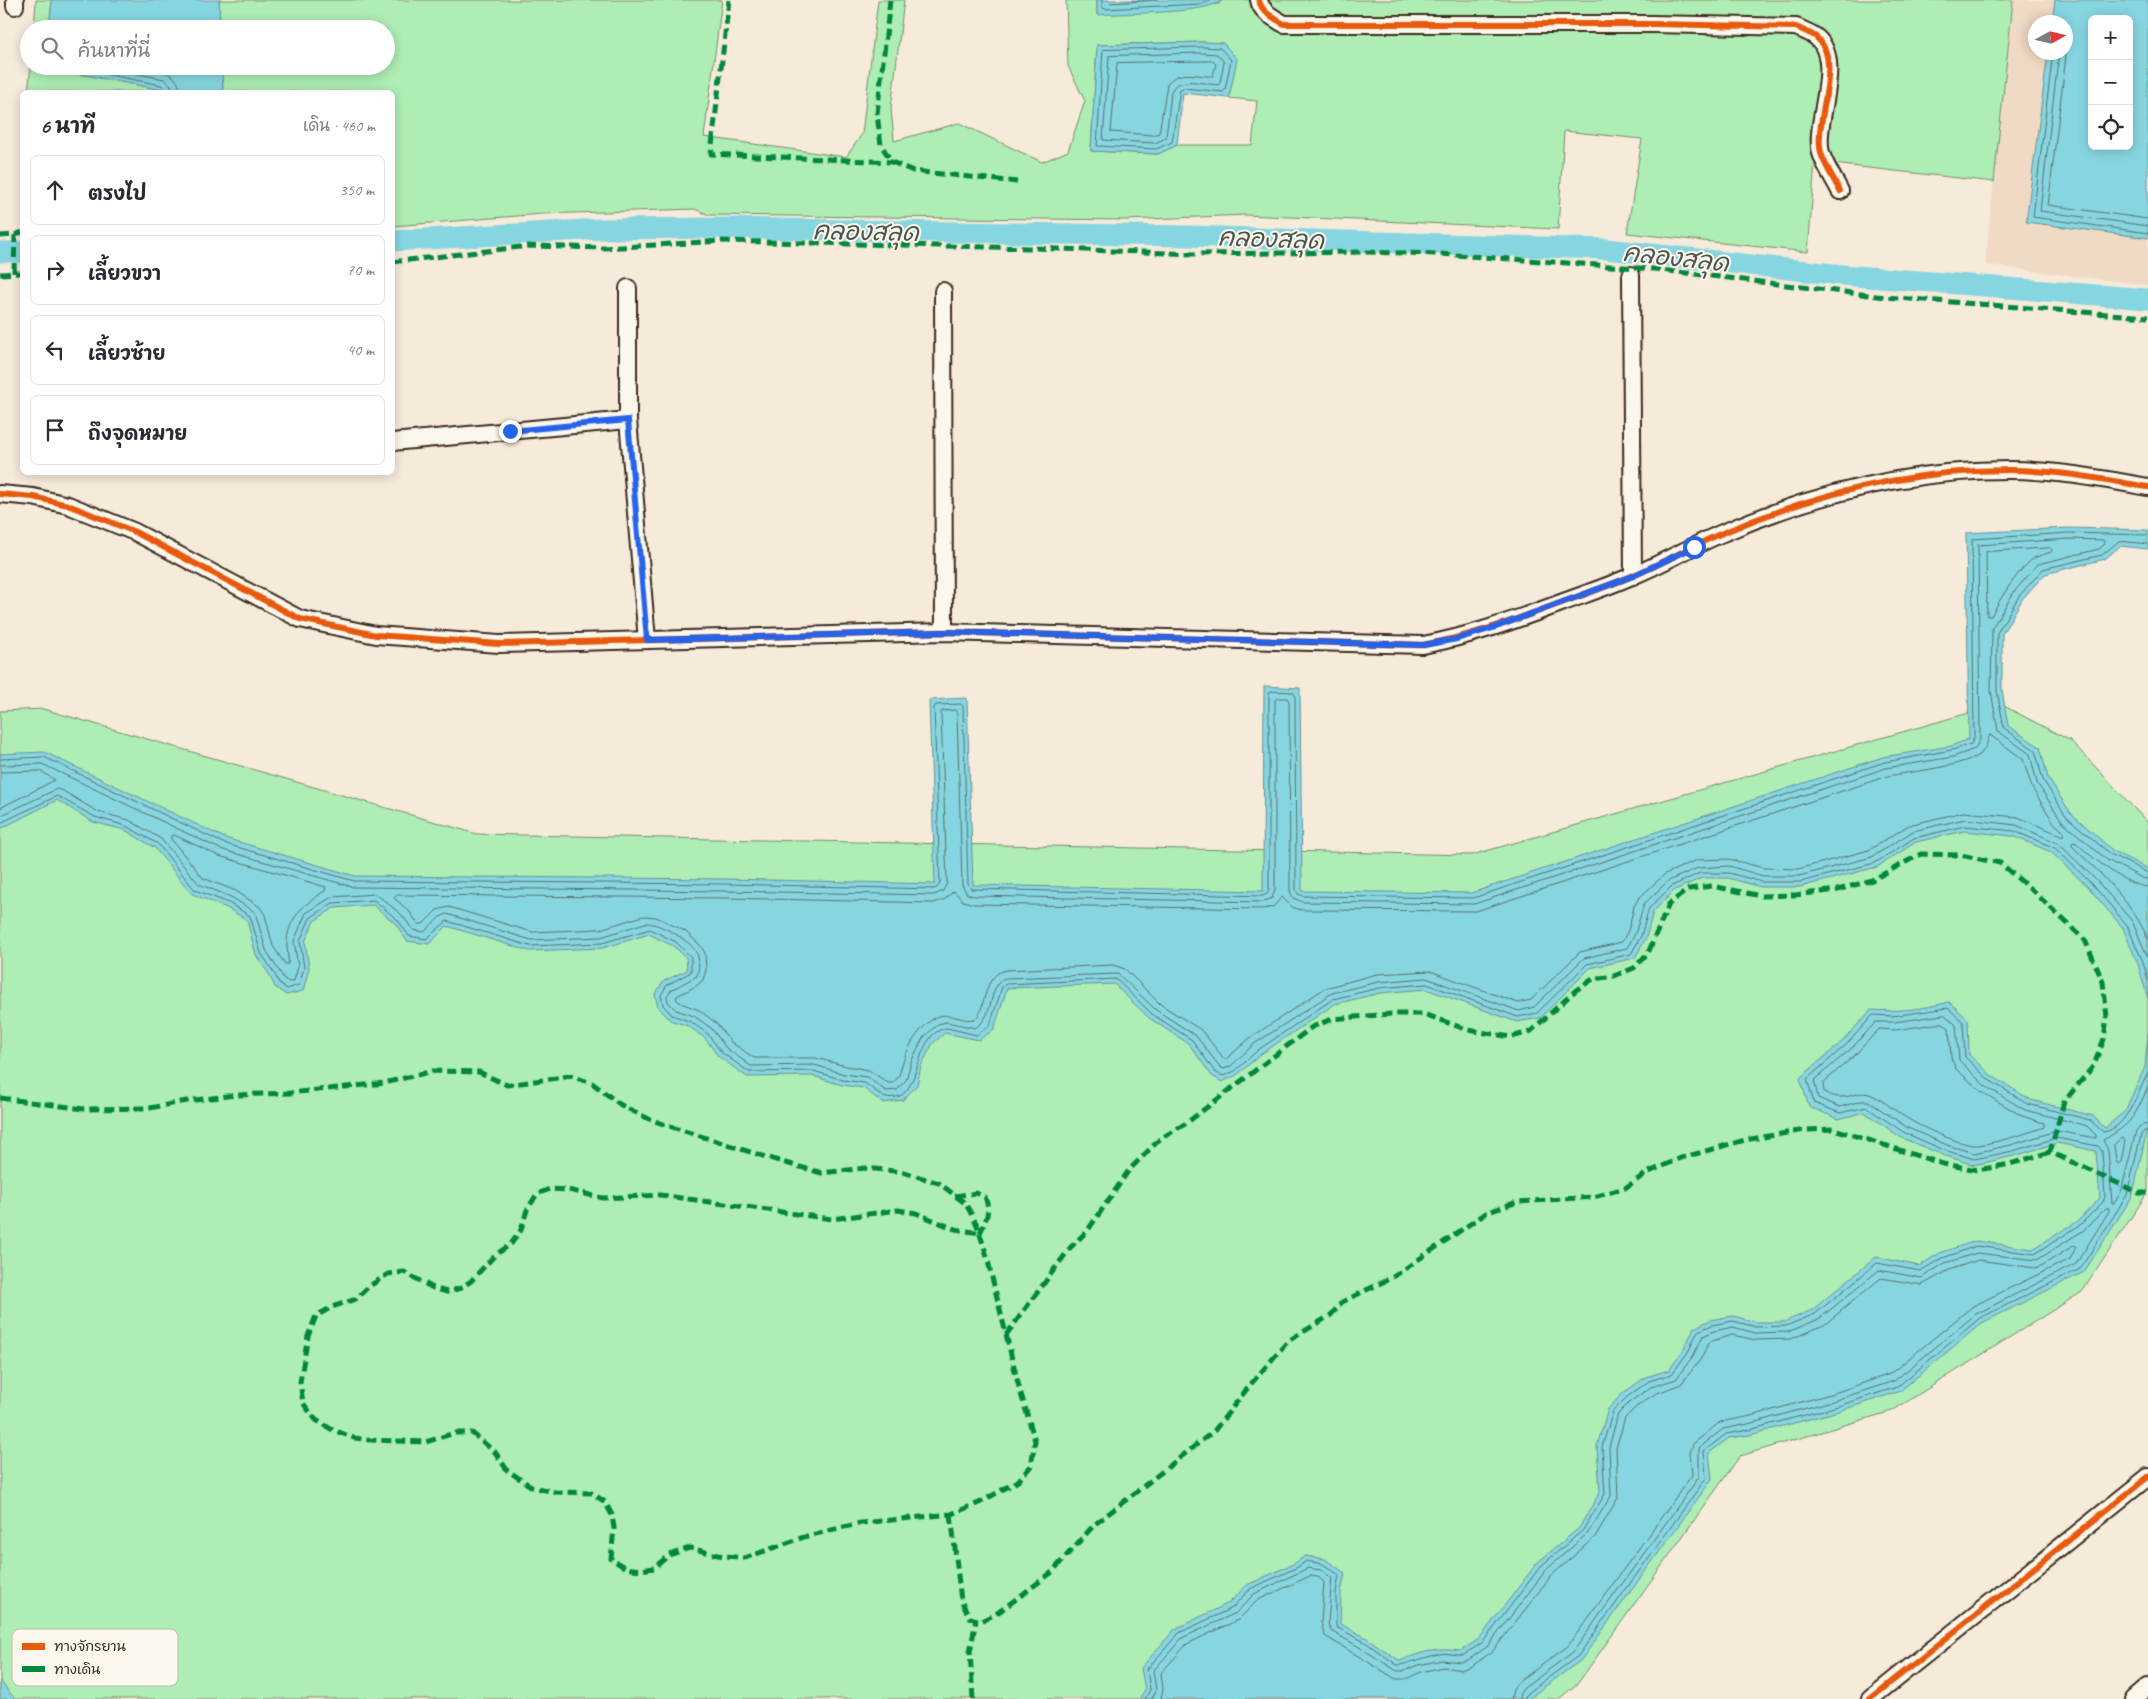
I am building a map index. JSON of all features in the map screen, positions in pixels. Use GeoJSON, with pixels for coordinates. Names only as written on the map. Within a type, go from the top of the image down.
{"type":"FeatureCollection","features":[{"type":"Feature","properties":{"kind":"street"},"geometry":{"type":"LineString","coordinates":[[1259,0],[1260,5],[1269,16],[1284,24],[1652,24],[1796,27],[1816,37],[1826,50],[1828,73],[1821,130],[1821,152],[1840,191]]}},
{"type":"Feature","properties":{"kind":"street"},"geometry":{"type":"LineString","coordinates":[[1631,275],[1633,576]]}},
{"type":"Feature","properties":{"kind":"street"},"geometry":{"type":"LineString","coordinates":[[628,288],[628,420],[647,640]]}},
{"type":"Feature","properties":{"kind":"street"},"geometry":{"type":"LineString","coordinates":[[943,291],[944,632]]}},
{"type":"Feature","properties":{"kind":"street"},"geometry":{"type":"LineString","coordinates":[[395,442],[628,420]]}},
{"type":"Feature","properties":{"kind":"street"},"geometry":{"type":"LineString","coordinates":[[0,494],[33,497],[68,505],[135,532],[300,619],[376,635],[499,644],[944,632],[1423,645],[1457,639],[1496,627],[1633,576],[1724,532],[1802,503],[1880,482],[1935,475],[2009,470],[2096,477],[2148,487]]}},
{"type":"Feature","properties":{"kind":"street"},"geometry":{"type":"LineString","coordinates":[[1870,1699],[2146,1482]]}},
{"type":"Feature","properties":{"kind":"street"},"geometry":{"type":"LineString","coordinates":[[2134,1699],[2148,1687]]}},
{"type":"Feature","properties":{"kind":"shaded area"},"geometry":{"type":"Polygon","coordinates":[[[2013,0],[2148,0],[2148,285],[1985,265],[2013,0]]]}},
{"type":"Feature","properties":{"kind":"green space"},"geometry":{"type":"Polygon","coordinates":[[[36,0],[52,0],[50,20],[35,20],[36,0]]]}},
{"type":"Feature","properties":{"kind":"green space"},"geometry":{"type":"Polygon","coordinates":[[[219,0],[722,0],[704,137],[846,157],[862,134],[878,0],[904,0],[891,108],[894,141],[959,123],[1042,162],[1068,151],[1085,101],[1068,66],[1066,0],[1097,0],[1097,14],[1219,4],[1222,0],[2013,0],[1994,182],[1815,162],[1808,252],[1627,233],[1642,139],[1564,131],[1558,229],[1245,215],[1127,220],[709,215],[695,209],[542,214],[395,226],[395,90],[223,90],[222,75],[395,75],[395,20],[220,20],[219,0]],[[1223,43],[1097,45],[1091,151],[1158,154],[1177,145],[1252,145],[1257,101],[1229,98],[1236,59],[1223,43]]]}},
{"type":"Feature","properties":{"kind":"green space"},"geometry":{"type":"Polygon","coordinates":[[[30,75],[86,75],[163,90],[28,90],[30,75]]]}},
{"type":"Feature","properties":{"kind":"green space"},"geometry":{"type":"Polygon","coordinates":[[[2000,704],[2071,741],[2148,823],[2148,1192],[2082,1292],[1892,1411],[1740,1456],[1578,1683],[1559,1699],[0,1699],[0,711],[43,709],[477,834],[1472,855],[2000,704]]]}},
{"type":"Feature","properties":{"kind":"water"},"geometry":{"type":"Polygon","coordinates":[[[52,0],[219,0],[220,20],[50,20],[52,0]]]}},
{"type":"Feature","properties":{"kind":"water"},"geometry":{"type":"Polygon","coordinates":[[[1097,0],[1222,0],[1214,5],[1200,8],[1097,15],[1097,0]]]}},
{"type":"Feature","properties":{"kind":"water"},"geometry":{"type":"Polygon","coordinates":[[[2055,0],[2148,0],[2148,238],[2026,222],[2047,60],[2073,60],[2073,15],[2053,15],[2055,0]]]}},
{"type":"Feature","properties":{"kind":"water"},"geometry":{"type":"Polygon","coordinates":[[[1223,43],[1237,59],[1229,98],[1183,93],[1177,145],[1158,154],[1091,151],[1097,45],[1223,43]]]}},
{"type":"Feature","properties":{"kind":"water"},"geometry":{"type":"Polygon","coordinates":[[[85,75],[222,75],[223,90],[163,90],[85,75]]]}},
{"type":"Feature","properties":{"kind":"water"},"geometry":{"type":"Polygon","coordinates":[[[2069,528],[2148,530],[2148,549],[2120,546],[2105,559],[2045,574],[2023,598],[2002,634],[2002,690],[2008,726],[2040,747],[2048,778],[2070,812],[2113,851],[2148,869],[2148,999],[2138,964],[2123,928],[2088,887],[2051,852],[2013,836],[1964,831],[1916,842],[1877,867],[1800,887],[1761,887],[1728,878],[1702,878],[1675,890],[1653,912],[1646,938],[1635,958],[1590,968],[1540,1018],[1517,1022],[1426,989],[1380,993],[1335,1004],[1261,1054],[1237,1075],[1222,1082],[1212,1076],[1189,1044],[1149,1018],[1114,984],[1007,988],[994,1029],[979,1040],[945,1033],[933,1043],[921,1066],[917,1085],[903,1100],[883,1103],[863,1088],[842,1085],[813,1076],[747,1077],[718,1056],[705,1038],[688,1026],[670,1020],[658,1007],[655,994],[664,981],[687,970],[686,957],[673,946],[649,934],[603,948],[529,951],[447,926],[429,944],[407,941],[395,923],[373,905],[334,908],[314,921],[305,942],[309,968],[303,991],[286,995],[275,987],[256,955],[247,920],[227,908],[192,894],[155,848],[125,830],[93,822],[57,800],[0,829],[0,754],[44,752],[225,838],[355,876],[725,879],[935,884],[929,700],[967,698],[973,885],[1263,891],[1264,686],[1300,688],[1302,891],[1471,893],[1883,757],[1951,746],[1969,739],[1966,533],[2069,528]]]}},
{"type":"Feature","properties":{"kind":"water"},"geometry":{"type":"Polygon","coordinates":[[[1949,1002],[1968,1019],[1969,1055],[1992,1076],[2031,1100],[2093,1116],[2105,1128],[2125,1111],[2145,1067],[2148,1033],[2148,1125],[2132,1197],[2084,1272],[1982,1323],[1900,1391],[1839,1411],[1750,1435],[1729,1438],[1709,1453],[1712,1479],[1581,1660],[1528,1699],[1139,1699],[1145,1690],[1141,1668],[1175,1629],[1229,1603],[1247,1585],[1295,1563],[1305,1556],[1325,1559],[1345,1573],[1341,1592],[1340,1624],[1367,1638],[1400,1661],[1430,1651],[1461,1651],[1479,1639],[1537,1563],[1579,1528],[1600,1492],[1597,1446],[1608,1409],[1623,1393],[1646,1377],[1669,1370],[1684,1349],[1694,1328],[1710,1320],[1733,1316],[1756,1322],[1784,1322],[1812,1310],[1876,1257],[1919,1266],[1940,1253],[1976,1241],[2033,1249],[2078,1221],[2100,1198],[2096,1151],[2057,1143],[2014,1156],[1974,1165],[1943,1155],[1902,1138],[1864,1112],[1839,1119],[1809,1107],[1800,1078],[1842,1042],[1871,1010],[1891,1011],[1949,1002]]]}},
{"type":"Feature","properties":{"kind":"water"},"geometry":{"type":"Polygon","coordinates":[[[0,1681],[15,1699],[0,1699],[0,1681]]]}},
{"type":"Feature","properties":{"kind":"waterway","name":"คลองสลุด"},"geometry":{"type":"LineString","coordinates":[[395,241],[601,229],[725,228],[1187,236],[1606,249],[1842,275],[2148,299]]}},
{"type":"Feature","properties":{"kind":"waterway","name":"คลองสลุด"},"geometry":{"type":"LineString","coordinates":[[0,252],[20,252]]}},
{"type":"Feature","properties":{"kind":"marked path"},"geometry":{"type":"LineString","coordinates":[[729,0],[711,154],[892,162]]}},
{"type":"Feature","properties":{"kind":"marked path"},"geometry":{"type":"LineString","coordinates":[[890,0],[877,114],[881,145],[892,162],[913,171],[1017,182]]}},
{"type":"Feature","properties":{"kind":"marked path"},"geometry":{"type":"LineString","coordinates":[[0,236],[20,233]]}},
{"type":"Feature","properties":{"kind":"marked path"},"geometry":{"type":"LineString","coordinates":[[14,273],[15,235]]}},
{"type":"Feature","properties":{"kind":"marked path"},"geometry":{"type":"LineString","coordinates":[[395,262],[529,246],[604,248],[722,241],[1033,248],[1195,254],[1365,252],[1440,254],[1653,269],[1885,297],[2148,317]]}},
{"type":"Feature","properties":{"kind":"marked path"},"geometry":{"type":"LineString","coordinates":[[0,274],[20,273]]}},
{"type":"Feature","properties":{"kind":"marked path"},"geometry":{"type":"LineString","coordinates":[[1006,1335],[1070,1248],[1088,1230],[1129,1170],[1160,1139],[1185,1124],[1312,1027],[1332,1019],[1391,1014],[1424,1014],[1468,1030],[1511,1037],[1530,1032],[1576,990],[1593,979],[1614,976],[1634,968],[1648,953],[1669,904],[1689,889],[1712,886],[1761,896],[1795,895],[1838,890],[1872,880],[1921,854],[1960,855],[2000,863],[2085,940],[2103,982],[2107,1017],[2104,1039],[2094,1065],[2064,1102],[2050,1152],[2139,1193],[2148,1193]]}},
{"type":"Feature","properties":{"kind":"marked path"},"geometry":{"type":"LineString","coordinates":[[0,1098],[84,1109],[150,1108],[236,1095],[290,1093],[384,1083],[433,1071],[479,1072],[507,1085],[570,1076],[592,1083],[621,1105],[649,1119],[678,1129],[822,1173],[865,1168],[903,1172],[939,1183],[966,1204],[977,1225],[986,1253],[1019,1387],[1035,1441],[1031,1466],[1018,1481],[979,1503],[951,1514],[861,1523],[807,1536],[745,1558],[718,1555],[690,1548],[669,1555],[654,1568],[641,1570],[626,1568],[611,1559],[614,1528],[612,1515],[605,1502],[592,1493],[555,1492],[532,1487],[507,1470],[495,1452],[472,1433],[454,1433],[426,1442],[371,1440],[354,1438],[331,1429],[316,1420],[303,1403],[300,1382],[308,1336],[316,1316],[332,1307],[356,1299],[368,1287],[388,1274],[404,1272],[433,1288],[447,1292],[461,1288],[471,1281],[494,1256],[511,1244],[521,1230],[527,1210],[537,1194],[550,1189],[568,1190],[603,1198],[660,1195],[832,1219],[898,1210],[916,1213],[955,1229],[980,1233]]}},
{"type":"Feature","properties":{"kind":"marked path"},"geometry":{"type":"LineString","coordinates":[[951,1514],[961,1601],[970,1618],[981,1621],[996,1614],[1051,1573],[1094,1525],[1214,1431],[1288,1341],[1331,1315],[1342,1302],[1393,1277],[1486,1213],[1517,1202],[1594,1197],[1625,1188],[1647,1173],[1681,1158],[1745,1140],[1805,1130],[1834,1129],[1943,1164],[1978,1170],[2010,1164],[2050,1152]]}},
{"type":"Feature","properties":{"kind":"marked path"},"geometry":{"type":"LineString","coordinates":[[955,1196],[976,1193],[985,1197],[988,1211],[980,1233]]}},
{"type":"Feature","properties":{"kind":"marked path"},"geometry":{"type":"LineString","coordinates":[[973,1699],[970,1652],[976,1620]]}},
{"type":"Feature","properties":{"kind":"cycle path"},"geometry":{"type":"LineString","coordinates":[[1259,0],[1265,11],[1284,24],[1652,24],[1796,27],[1816,37],[1824,48],[1828,61],[1828,76],[1821,125],[1821,153],[1840,191]]}},
{"type":"Feature","properties":{"kind":"cycle path"},"geometry":{"type":"LineString","coordinates":[[0,494],[33,497],[68,505],[135,532],[300,619],[376,635],[499,644],[944,632],[1423,645],[1476,632],[1597,590],[1759,518],[1793,506],[1864,487],[1936,474],[2009,470],[2061,473],[2148,487]]}},
{"type":"Feature","properties":{"kind":"cycle path"},"geometry":{"type":"LineString","coordinates":[[1870,1699],[2148,1477]]}},
{"type":"Feature","properties":{"kind":"route"},"geometry":{"type":"LineString","coordinates":[[510,431],[628,420],[647,640],[944,632],[1423,645],[1457,639],[1496,627],[1633,576],[1694,547]]}}]}
